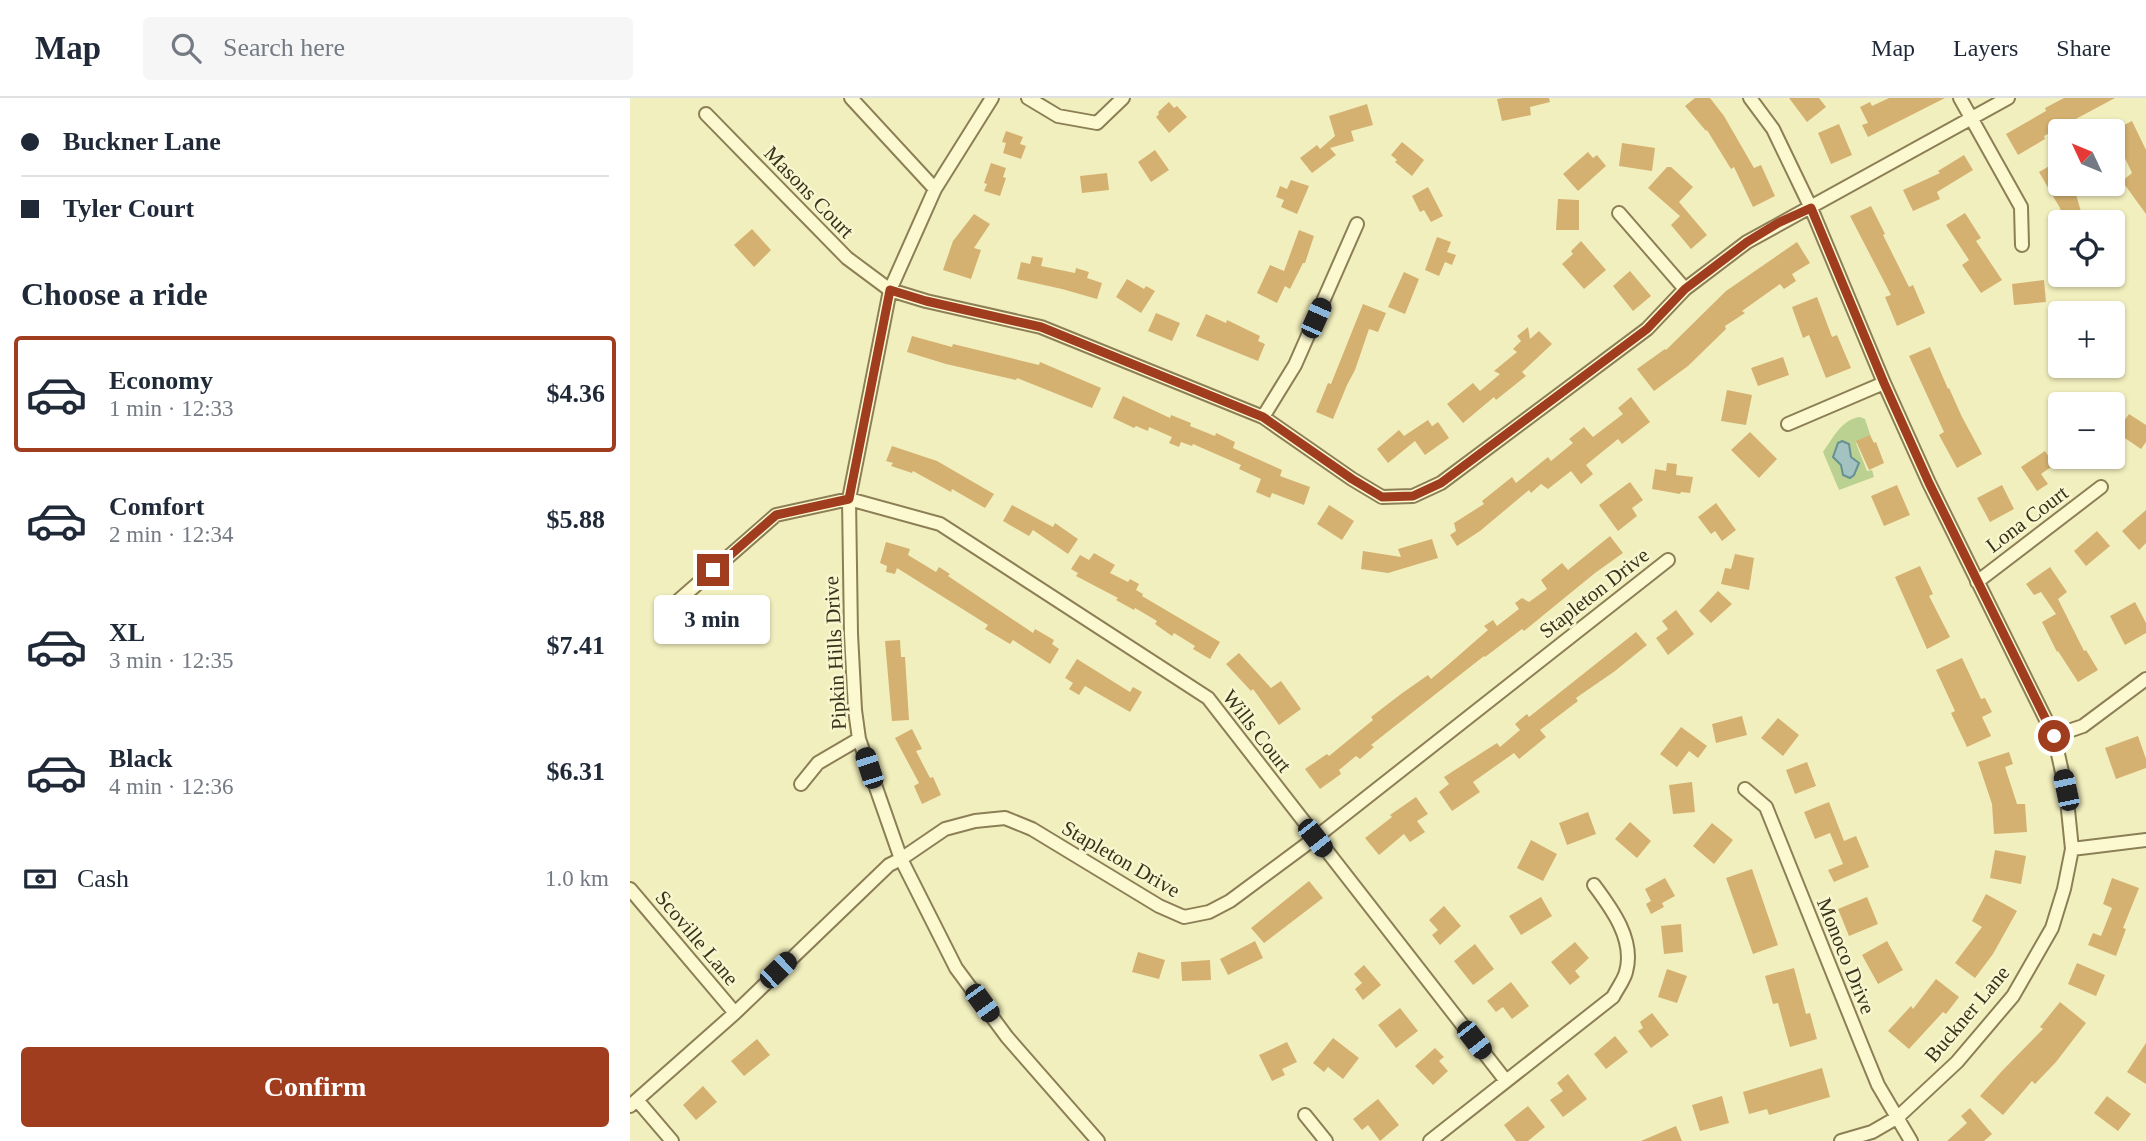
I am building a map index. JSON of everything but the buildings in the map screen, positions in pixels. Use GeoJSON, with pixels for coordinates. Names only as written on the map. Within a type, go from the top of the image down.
{"type":"FeatureCollection","features":[{"type":"Feature","properties":{"kind":"street"},"geometry":{"type":"LineString","coordinates":[[851,98],[935,189]]}},
{"type":"Feature","properties":{"kind":"street","name":"Pipkin Hills Drive"},"geometry":{"type":"LineString","coordinates":[[992,98],[935,189],[890,290],[849,499],[855,710],[859,739],[901,859],[956,968],[1007,1037],[1098,1141]]}},
{"type":"Feature","properties":{"kind":"street"},"geometry":{"type":"LineString","coordinates":[[1028,98],[1058,116],[1097,123],[1123,98]]}},
{"type":"Feature","properties":{"kind":"street","name":"Buckner Lane"},"geometry":{"type":"LineString","coordinates":[[1750,98],[1773,130],[1811,208],[1929,483],[2054,736],[2066,790],[2071,849],[2064,889],[2052,928],[2013,996],[1957,1062],[1898,1117],[1872,1132],[1841,1141]]}},
{"type":"Feature","properties":{"kind":"street"},"geometry":{"type":"LineString","coordinates":[[1960,98],[2021,207],[2022,245]]}},
{"type":"Feature","properties":{"kind":"street","name":"Masons Court"},"geometry":{"type":"LineString","coordinates":[[706,114],[847,258],[890,290],[926,301],[1041,327],[1263,417],[1382,497],[1413,496],[1441,483],[1647,329],[1685,289],[1747,242],[2008,98]]}},
{"type":"Feature","properties":{"kind":"street"},"geometry":{"type":"LineString","coordinates":[[1619,213],[1685,289]]}},
{"type":"Feature","properties":{"kind":"street"},"geometry":{"type":"LineString","coordinates":[[1263,417],[1295,365],[1357,224]]}},
{"type":"Feature","properties":{"kind":"street"},"geometry":{"type":"LineString","coordinates":[[1788,424],[1884,383]]}},
{"type":"Feature","properties":{"kind":"street","name":"Lona Court"},"geometry":{"type":"LineString","coordinates":[[1977,582],[2101,487]]}},
{"type":"Feature","properties":{"kind":"street"},"geometry":{"type":"LineString","coordinates":[[671,607],[776,515],[849,499]]}},
{"type":"Feature","properties":{"kind":"street","name":"Wills Court"},"geometry":{"type":"LineString","coordinates":[[849,499],[940,524],[1208,698],[1506,1081]]}},
{"type":"Feature","properties":{"kind":"street","name":"Stapleton Drive"},"geometry":{"type":"LineString","coordinates":[[633,1103],[735,1013],[889,865],[945,829],[975,821],[1005,818],[1032,829],[1158,906],[1184,917],[1209,912],[1230,901],[1315,838],[1668,560]]}},
{"type":"Feature","properties":{"kind":"street"},"geometry":{"type":"LineString","coordinates":[[2054,736],[2083,726],[2146,679]]}},
{"type":"Feature","properties":{"kind":"street"},"geometry":{"type":"LineString","coordinates":[[801,784],[818,763],[859,739]]}},
{"type":"Feature","properties":{"kind":"street","name":"Monoco Drive"},"geometry":{"type":"LineString","coordinates":[[1745,789],[1766,807],[1861,1046],[1878,1084],[1911,1141]]}},
{"type":"Feature","properties":{"kind":"street"},"geometry":{"type":"LineString","coordinates":[[2071,849],[2146,840]]}},
{"type":"Feature","properties":{"kind":"street"},"geometry":{"type":"LineString","coordinates":[[1430,1141],[1613,997],[1626,972],[1627,950],[1613,910],[1594,886]]}},
{"type":"Feature","properties":{"kind":"street","name":"Scoville Lane"},"geometry":{"type":"LineString","coordinates":[[630,889],[735,1013]]}},
{"type":"Feature","properties":{"kind":"street"},"geometry":{"type":"LineString","coordinates":[[633,1103],[672,1141]]}},
{"type":"Feature","properties":{"kind":"street"},"geometry":{"type":"LineString","coordinates":[[1305,1115],[1326,1141]]}},
{"type":"Feature","properties":{"kind":"green space"},"geometry":{"type":"Polygon","coordinates":[[[1860,417],[1865,419],[1871,437],[1856,443],[1867,471],[1872,470],[1874,477],[1839,490],[1823,452],[1843,425],[1860,417]]]}},
{"type":"Feature","properties":{"kind":"water"},"geometry":{"type":"Polygon","coordinates":[[[1842,441],[1849,444],[1851,457],[1859,463],[1850,478],[1843,475],[1841,465],[1833,457],[1838,443],[1842,441]]]}},
{"type":"Feature","properties":{"kind":"route"},"geometry":{"type":"LineString","coordinates":[[713,570],[776,515],[849,499],[890,290],[926,301],[1041,327],[1263,417],[1382,497],[1413,496],[1441,483],[1647,329],[1685,289],[1747,242],[1778,223],[1811,208],[1929,483],[2054,736]]}}]}
